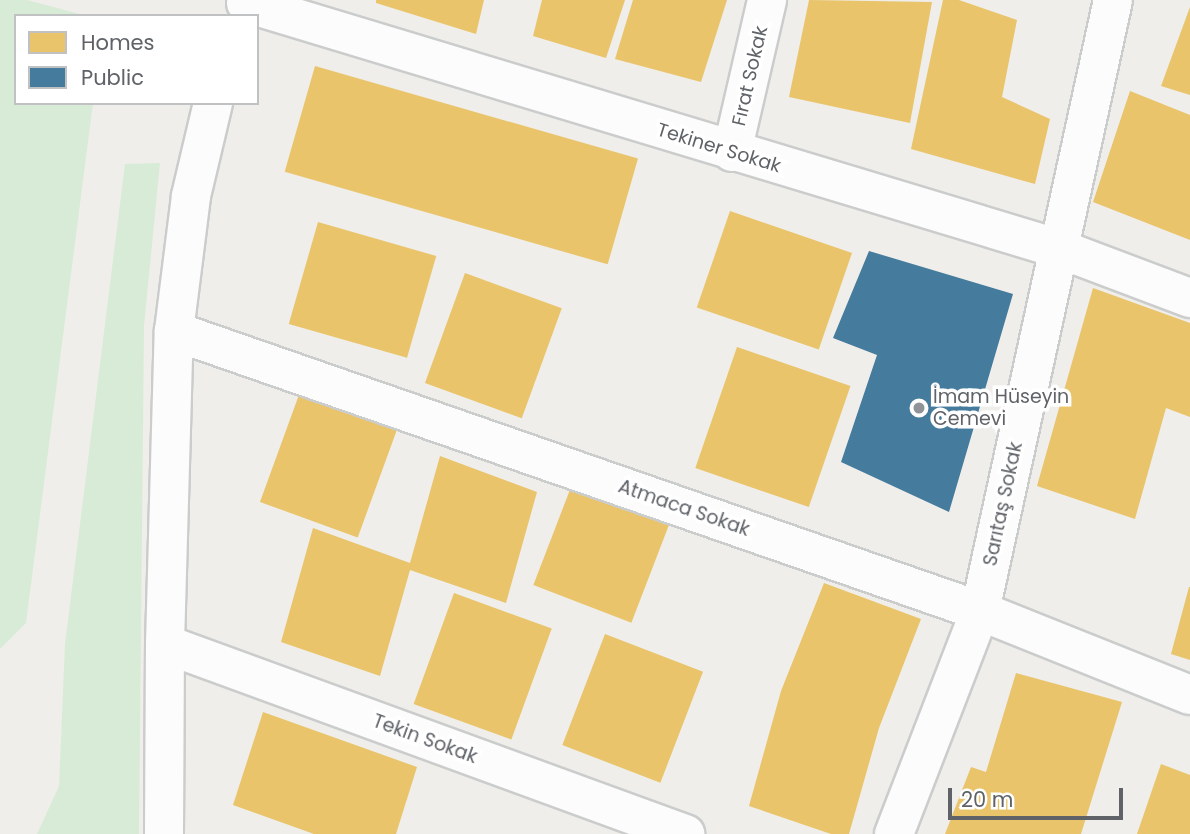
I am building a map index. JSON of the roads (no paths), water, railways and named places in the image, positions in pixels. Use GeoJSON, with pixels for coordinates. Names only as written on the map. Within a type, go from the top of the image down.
{"type":"FeatureCollection","features":[{"type":"Feature","properties":{"kind":"street","name":"Fırat Sokak"},"geometry":{"type":"LineString","coordinates":[[732,152],[767,0]]}},
{"type":"Feature","properties":{"kind":"street","name":"Sarıtaş Sokak"},"geometry":{"type":"LineString","coordinates":[[894,834],[980,611],[1113,0]]}},
{"type":"Feature","properties":{"kind":"street","name":"Tekiner Sokak"},"geometry":{"type":"LineString","coordinates":[[244,6],[1059,249],[1190,298]]}},
{"type":"Feature","properties":{"kind":"street"},"geometry":{"type":"LineString","coordinates":[[164,834],[165,644],[174,331],[191,195],[213,105]]}},
{"type":"Feature","properties":{"kind":"street","name":"Atmaca Sokak"},"geometry":{"type":"LineString","coordinates":[[174,331],[980,611],[1190,695]]}},
{"type":"Feature","properties":{"kind":"street","name":"Tekin Sokak"},"geometry":{"type":"LineString","coordinates":[[165,644],[685,834]]}},
{"type":"Feature","properties":{"kind":"place","name":"İmam Hüseyin Cemevi"},"geometry":{"type":"Point","coordinates":[919,408]}}]}
